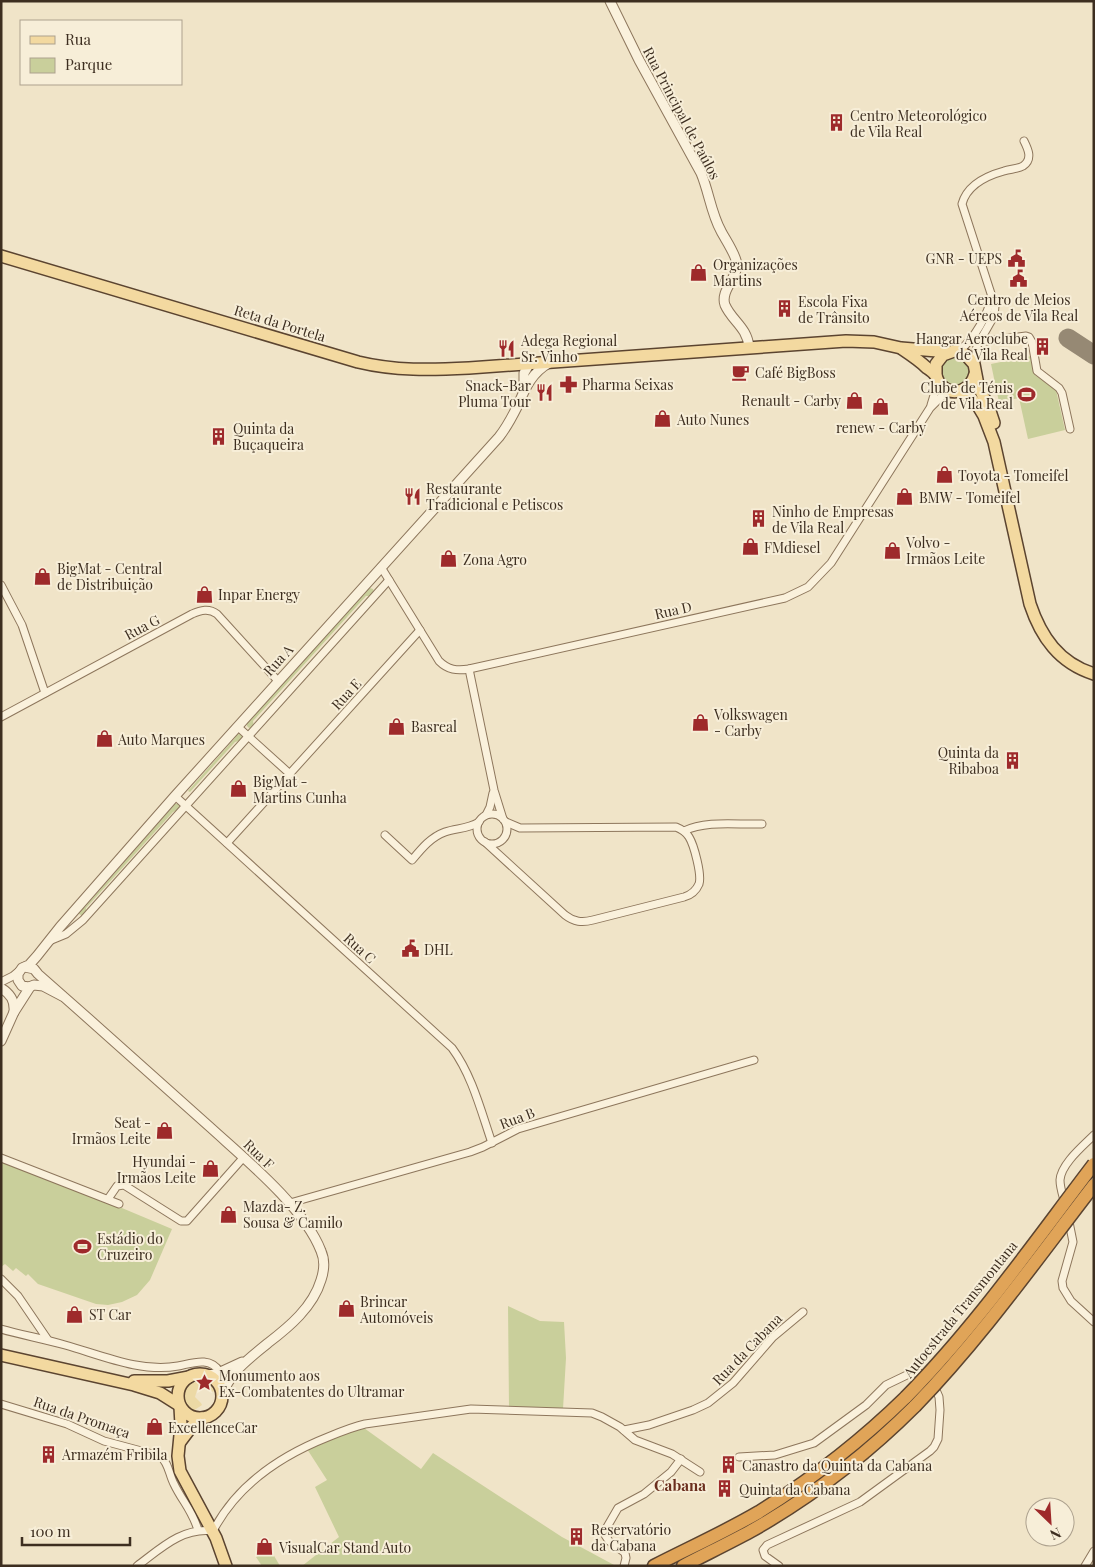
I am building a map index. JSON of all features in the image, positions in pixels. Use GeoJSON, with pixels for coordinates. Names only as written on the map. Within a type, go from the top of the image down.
{"type":"FeatureCollection","features":[{"type":"Feature","properties":{"kind":"highway","name":"Autoestrada Transmontana"},"geometry":{"type":"LineString","coordinates":[[911,1402],[1094,1164]]}},
{"type":"Feature","properties":{"kind":"highway","name":"Autoestrada Transmontana"},"geometry":{"type":"LineString","coordinates":[[683,1566],[819,1472],[868,1432],[911,1402],[949,1370],[988,1324],[1094,1185]]}},
{"type":"Feature","properties":{"kind":"highway","name":"Autoestrada Transmontana"},"geometry":{"type":"LineString","coordinates":[[654,1566],[728,1536]]}},
{"type":"Feature","properties":{"kind":"main road","name":"Reta da Portela"},"geometry":{"type":"LineString","coordinates":[[1,256],[365,363],[400,369],[468,368],[852,340],[874,342],[901,348]]}},
{"type":"Feature","properties":{"kind":"main road"},"geometry":{"type":"LineString","coordinates":[[901,348],[966,354],[974,369],[980,390],[992,417],[994,442]]}},
{"type":"Feature","properties":{"kind":"main road"},"geometry":{"type":"LineString","coordinates":[[901,348],[921,362],[948,390],[960,391],[970,385],[974,369]]}},
{"type":"Feature","properties":{"kind":"main road"},"geometry":{"type":"LineString","coordinates":[[937,379],[936,364],[944,355],[954,352]]}},
{"type":"Feature","properties":{"kind":"main road"},"geometry":{"type":"LineString","coordinates":[[960,391],[978,406],[994,442],[1034,619],[1054,649],[1076,666],[1094,674]]}},
{"type":"Feature","properties":{"kind":"main road"},"geometry":{"type":"LineString","coordinates":[[1,1355],[76,1373],[116,1380],[160,1393],[180,1406],[190,1416],[202,1418]]}},
{"type":"Feature","properties":{"kind":"main road"},"geometry":{"type":"LineString","coordinates":[[116,1380],[168,1381],[200,1374],[213,1378],[221,1390],[221,1403],[214,1414],[202,1418],[192,1426],[180,1442]]}},
{"type":"Feature","properties":{"kind":"main road"},"geometry":{"type":"LineString","coordinates":[[189,1377],[180,1388],[178,1397],[180,1406],[178,1461],[180,1471],[212,1531],[226,1566]]}},
{"type":"Feature","properties":{"kind":"street","name":"Rua Principal de Paúlos"},"geometry":{"type":"LineString","coordinates":[[610,1],[639,60],[701,173],[717,224],[736,260],[736,269],[726,293],[725,302],[727,308],[745,332],[749,347]]}},
{"type":"Feature","properties":{"kind":"street"},"geometry":{"type":"LineString","coordinates":[[974,369],[975,352],[978,342],[995,313],[996,306],[962,204],[967,193],[978,182],[993,174],[1021,167],[1025,164],[1029,152],[1024,141]]}},
{"type":"Feature","properties":{"kind":"street"},"geometry":{"type":"LineString","coordinates":[[954,352],[971,339],[986,313],[992,295]]}},
{"type":"Feature","properties":{"kind":"street"},"geometry":{"type":"LineString","coordinates":[[978,342],[1024,336],[1030,337],[1037,371],[1059,388],[1062,393],[1070,429]]}},
{"type":"Feature","properties":{"kind":"street"},"geometry":{"type":"LineString","coordinates":[[527,380],[540,369],[554,362]]}},
{"type":"Feature","properties":{"kind":"street"},"geometry":{"type":"LineString","coordinates":[[527,380],[532,371],[530,363]]}},
{"type":"Feature","properties":{"kind":"street"},"geometry":{"type":"LineString","coordinates":[[515,364],[527,380]]}},
{"type":"Feature","properties":{"kind":"street"},"geometry":{"type":"LineString","coordinates":[[930,408],[937,379]]}},
{"type":"Feature","properties":{"kind":"street","name":"Rua A"},"geometry":{"type":"LineString","coordinates":[[22,969],[32,962],[175,796],[499,437],[514,412],[527,380]]}},
{"type":"Feature","properties":{"kind":"street"},"geometry":{"type":"LineString","coordinates":[[930,408],[948,390]]}},
{"type":"Feature","properties":{"kind":"street","name":"Rua D"},"geometry":{"type":"LineString","coordinates":[[381,567],[442,665],[454,670],[469,669],[785,598],[803,590],[818,578],[834,559],[930,408]]}},
{"type":"Feature","properties":{"kind":"street"},"geometry":{"type":"LineString","coordinates":[[1,1041],[26,985],[38,980],[37,972],[49,941],[63,936],[83,920],[389,580]]}},
{"type":"Feature","properties":{"kind":"street"},"geometry":{"type":"LineString","coordinates":[[1,585],[22,625],[45,693]]}},
{"type":"Feature","properties":{"kind":"street","name":"Rua G"},"geometry":{"type":"LineString","coordinates":[[1,717],[196,612],[204,610],[211,610],[217,614],[278,681]]}},
{"type":"Feature","properties":{"kind":"street","name":"Rua E"},"geometry":{"type":"LineString","coordinates":[[227,843],[420,630]]}},
{"type":"Feature","properties":{"kind":"street"},"geometry":{"type":"LineString","coordinates":[[469,669],[494,790],[507,830],[503,837],[501,856]]}},
{"type":"Feature","properties":{"kind":"street"},"geometry":{"type":"LineString","coordinates":[[238,727],[290,774]]}},
{"type":"Feature","properties":{"kind":"street"},"geometry":{"type":"LineString","coordinates":[[385,835],[412,860],[429,840],[436,836],[448,831],[469,827],[479,822],[486,815],[494,790]]}},
{"type":"Feature","properties":{"kind":"street","name":"Rua C"},"geometry":{"type":"LineString","coordinates":[[175,796],[452,1048],[469,1077],[492,1142]]}},
{"type":"Feature","properties":{"kind":"street"},"geometry":{"type":"LineString","coordinates":[[486,815],[496,814],[520,828]]}},
{"type":"Feature","properties":{"kind":"street"},"geometry":{"type":"LineString","coordinates":[[478,835],[477,826],[479,822]]}},
{"type":"Feature","properties":{"kind":"street"},"geometry":{"type":"LineString","coordinates":[[684,831],[695,826],[704,825],[762,824]]}},
{"type":"Feature","properties":{"kind":"street"},"geometry":{"type":"LineString","coordinates":[[462,829],[478,835],[485,842],[568,917],[576,922],[586,922],[680,898],[694,892],[699,884],[700,875],[691,840],[684,831],[676,827],[520,828],[494,844],[485,842]]}},
{"type":"Feature","properties":{"kind":"street"},"geometry":{"type":"LineString","coordinates":[[1,982],[22,969],[32,967],[37,972]]}},
{"type":"Feature","properties":{"kind":"street"},"geometry":{"type":"LineString","coordinates":[[22,969],[18,977],[26,985]]}},
{"type":"Feature","properties":{"kind":"street","name":"Rua F"},"geometry":{"type":"LineString","coordinates":[[37,972],[243,1158],[290,1203],[308,1227],[321,1250],[324,1261],[321,1280],[315,1295],[298,1317],[249,1358]]}},
{"type":"Feature","properties":{"kind":"street"},"geometry":{"type":"LineString","coordinates":[[1,982],[48,988],[62,996]]}},
{"type":"Feature","properties":{"kind":"street"},"geometry":{"type":"LineString","coordinates":[[1,988],[11,996],[14,1003],[14,1012]]}},
{"type":"Feature","properties":{"kind":"street","name":"Rua B"},"geometry":{"type":"LineString","coordinates":[[290,1203],[470,1152],[513,1131],[754,1060]]}},
{"type":"Feature","properties":{"kind":"street"},"geometry":{"type":"LineString","coordinates":[[1094,1135],[1064,1167],[1060,1180],[1060,1187],[1073,1238],[1072,1251],[1062,1281],[1063,1288],[1071,1301],[1094,1322]]}},
{"type":"Feature","properties":{"kind":"street"},"geometry":{"type":"LineString","coordinates":[[1,1158],[119,1204]]}},
{"type":"Feature","properties":{"kind":"street"},"geometry":{"type":"LineString","coordinates":[[108,1199],[117,1186],[124,1185],[181,1221],[187,1222],[243,1158]]}},
{"type":"Feature","properties":{"kind":"street"},"geometry":{"type":"LineString","coordinates":[[1,1279],[20,1298],[48,1340]]}},
{"type":"Feature","properties":{"kind":"street","name":"Rua da Cabana"},"geometry":{"type":"LineString","coordinates":[[621,1428],[644,1426],[693,1410],[708,1403],[735,1381],[773,1337],[803,1312]]}},
{"type":"Feature","properties":{"kind":"street"},"geometry":{"type":"LineString","coordinates":[[1,1329],[145,1367],[166,1368],[202,1361],[218,1368],[220,1372]]}},
{"type":"Feature","properties":{"kind":"street"},"geometry":{"type":"LineString","coordinates":[[206,1375],[220,1372],[249,1358]]}},
{"type":"Feature","properties":{"kind":"street"},"geometry":{"type":"LineString","coordinates":[[222,1397],[224,1388],[230,1379],[249,1358]]}},
{"type":"Feature","properties":{"kind":"street"},"geometry":{"type":"LineString","coordinates":[[739,1457],[775,1455],[814,1443],[866,1404],[886,1385],[910,1373],[918,1372],[926,1378],[939,1397],[939,1433],[934,1447],[860,1502],[767,1545],[763,1550],[763,1554],[779,1566]]}},
{"type":"Feature","properties":{"kind":"street","name":"Rua da Promaça"},"geometry":{"type":"LineString","coordinates":[[1,1404],[67,1424],[104,1441],[160,1456],[166,1462],[177,1490],[192,1513],[198,1530]]}},
{"type":"Feature","properties":{"kind":"street"},"geometry":{"type":"LineString","coordinates":[[137,1566],[180,1536],[198,1530],[212,1531],[224,1510],[235,1498],[252,1481],[276,1463],[304,1447],[356,1426],[475,1409],[510,1412],[588,1413],[599,1416],[621,1428],[635,1440],[665,1450],[700,1472]]}},
{"type":"Feature","properties":{"kind":"street"},"geometry":{"type":"LineString","coordinates":[[624,1566],[625,1553],[606,1538],[605,1533],[608,1526],[618,1508],[642,1496],[673,1470],[681,1459]]}},
{"type":"Feature","properties":{"kind":"street"},"geometry":{"type":"LineString","coordinates":[[1085,1566],[1094,1551]]}},
{"type":"Feature","properties":{"kind":"green space"},"geometry":{"type":"Polygon","coordinates":[[[955,356],[966,360],[970,371],[966,382],[955,386],[944,382],[940,371],[944,360],[955,356]]]}},
{"type":"Feature","properties":{"kind":"green space","name":"Clube de Ténis de Vila Real"},"geometry":{"type":"Polygon","coordinates":[[[1031,356],[1035,375],[1056,390],[1065,430],[1028,439],[1019,398],[999,402],[991,364],[1031,356]]]}},
{"type":"Feature","properties":{"kind":"green space"},"geometry":{"type":"Polygon","coordinates":[[[370,588],[374,592],[371,596],[366,596],[253,721],[254,727],[249,728],[247,723],[370,588]]]}},
{"type":"Feature","properties":{"kind":"green space"},"geometry":{"type":"Polygon","coordinates":[[[236,735],[243,736],[242,740],[235,742],[190,792],[188,791],[236,735]]]}},
{"type":"Feature","properties":{"kind":"green space"},"geometry":{"type":"Polygon","coordinates":[[[175,804],[179,804],[180,809],[173,812],[86,908],[86,913],[83,916],[79,914],[79,910],[85,907],[175,804]]]}},
{"type":"Feature","properties":{"kind":"green space","name":"Estádio do Cruzeiro"},"geometry":{"type":"Polygon","coordinates":[[[1,1160],[172,1229],[150,1280],[137,1295],[122,1302],[108,1305],[96,1304],[38,1284],[28,1274],[26,1276],[16,1268],[13,1271],[5,1264],[1,1267],[1,1160]]]}},
{"type":"Feature","properties":{"kind":"green space"},"geometry":{"type":"Polygon","coordinates":[[[508,1306],[540,1321],[564,1322],[566,1358],[563,1409],[509,1408],[508,1306]]]}},
{"type":"Feature","properties":{"kind":"green space"},"geometry":{"type":"Polygon","coordinates":[[[364,1428],[421,1469],[433,1453],[562,1537],[616,1566],[302,1566],[339,1537],[315,1487],[327,1480],[307,1449],[342,1434],[364,1428]]]}},
{"type":"Feature","properties":{"kind":"green space"},"geometry":{"type":"Polygon","coordinates":[[[270,1549],[280,1566],[262,1566],[256,1557],[270,1549]]]}},
{"type":"Feature","properties":{"kind":"sand"},"geometry":{"type":"Polygon","coordinates":[[[199,1381],[209,1383],[215,1391],[211,1392],[208,1388],[202,1387],[197,1390],[195,1397],[202,1405],[193,1411],[185,1403],[184,1395],[186,1388],[199,1381]]]}},
{"type":"Feature","properties":{"kind":"taxiway"},"geometry":{"type":"LineString","coordinates":[[1068,338],[1094,355]]}},
{"type":"Feature","properties":{"kind":"place","name":"Centro Meteorológico de Vila Real"},"geometry":{"type":"Point","coordinates":[836,123]}},
{"type":"Feature","properties":{"kind":"place","name":"GNR - UEPS"},"geometry":{"type":"Point","coordinates":[1016,258]}},
{"type":"Feature","properties":{"kind":"place","name":"Organizações Martins"},"geometry":{"type":"Point","coordinates":[699,272]}},
{"type":"Feature","properties":{"kind":"place","name":"Centro de Meios Aéreos de Vila Real"},"geometry":{"type":"Point","coordinates":[1019,279]}},
{"type":"Feature","properties":{"kind":"place","name":"Escola Fixa de Trânsito"},"geometry":{"type":"Point","coordinates":[784,309]}},
{"type":"Feature","properties":{"kind":"place","name":"Hangar Aeroclube de Vila Real"},"geometry":{"type":"Point","coordinates":[1042,346]}},
{"type":"Feature","properties":{"kind":"place","name":"Adega Regional Sr. Vinho"},"geometry":{"type":"Point","coordinates":[507,348]}},
{"type":"Feature","properties":{"kind":"place","name":"Café BigBoss"},"geometry":{"type":"Point","coordinates":[741,372]}},
{"type":"Feature","properties":{"kind":"place","name":"Pharma Seixas"},"geometry":{"type":"Point","coordinates":[568,384]}},
{"type":"Feature","properties":{"kind":"place","name":"Snack-Bar Pluma Tour"},"geometry":{"type":"Point","coordinates":[545,393]}},
{"type":"Feature","properties":{"kind":"place","name":"Clube de Ténis de Vila Real"},"geometry":{"type":"Point","coordinates":[1027,395]}},
{"type":"Feature","properties":{"kind":"place","name":"Renault - Carby"},"geometry":{"type":"Point","coordinates":[855,400]}},
{"type":"Feature","properties":{"kind":"place","name":"renew - Carby"},"geometry":{"type":"Point","coordinates":[881,407]}},
{"type":"Feature","properties":{"kind":"place","name":"Auto Nunes"},"geometry":{"type":"Point","coordinates":[663,419]}},
{"type":"Feature","properties":{"kind":"place","name":"Quinta da Buçaqueira"},"geometry":{"type":"Point","coordinates":[219,436]}},
{"type":"Feature","properties":{"kind":"place","name":"Toyota - Tomeifel"},"geometry":{"type":"Point","coordinates":[944,475]}},
{"type":"Feature","properties":{"kind":"place","name":"Restaurante Tradicional e Petiscos"},"geometry":{"type":"Point","coordinates":[412,496]}},
{"type":"Feature","properties":{"kind":"place","name":"BMW - Tomeifel"},"geometry":{"type":"Point","coordinates":[905,497]}},
{"type":"Feature","properties":{"kind":"place","name":"Ninho de Empresas de Vila Real"},"geometry":{"type":"Point","coordinates":[758,519]}},
{"type":"Feature","properties":{"kind":"place","name":"FMdiesel"},"geometry":{"type":"Point","coordinates":[750,547]}},
{"type":"Feature","properties":{"kind":"place","name":"Volvo - Irmãos Leite"},"geometry":{"type":"Point","coordinates":[892,550]}},
{"type":"Feature","properties":{"kind":"place","name":"Zona Agro"},"geometry":{"type":"Point","coordinates":[449,559]}},
{"type":"Feature","properties":{"kind":"place","name":"BigMat - Central de Distribuição"},"geometry":{"type":"Point","coordinates":[43,576]}},
{"type":"Feature","properties":{"kind":"place","name":"Inpar Energy"},"geometry":{"type":"Point","coordinates":[204,594]}},
{"type":"Feature","properties":{"kind":"place","name":"Volkswagen - Carby"},"geometry":{"type":"Point","coordinates":[700,722]}},
{"type":"Feature","properties":{"kind":"place","name":"Basreal"},"geometry":{"type":"Point","coordinates":[397,726]}},
{"type":"Feature","properties":{"kind":"place","name":"Auto Marques"},"geometry":{"type":"Point","coordinates":[104,739]}},
{"type":"Feature","properties":{"kind":"place","name":"Quinta da Ribaboa"},"geometry":{"type":"Point","coordinates":[1013,760]}},
{"type":"Feature","properties":{"kind":"place","name":"BigMat - Martins Cunha"},"geometry":{"type":"Point","coordinates":[239,789]}},
{"type":"Feature","properties":{"kind":"place","name":"DHL"},"geometry":{"type":"Point","coordinates":[410,949]}},
{"type":"Feature","properties":{"kind":"place","name":"Seat - Irmãos Leite"},"geometry":{"type":"Point","coordinates":[165,1130]}},
{"type":"Feature","properties":{"kind":"place","name":"Hyundai - Irmãos Leite"},"geometry":{"type":"Point","coordinates":[210,1169]}},
{"type":"Feature","properties":{"kind":"place","name":"Mazda- Z. Sousa & Camilo"},"geometry":{"type":"Point","coordinates":[229,1214]}},
{"type":"Feature","properties":{"kind":"place","name":"Estádio do Cruzeiro"},"geometry":{"type":"Point","coordinates":[83,1246]}},
{"type":"Feature","properties":{"kind":"place","name":"Brincar Automóveis"},"geometry":{"type":"Point","coordinates":[346,1309]}},
{"type":"Feature","properties":{"kind":"place","name":"ST Car"},"geometry":{"type":"Point","coordinates":[75,1314]}},
{"type":"Feature","properties":{"kind":"place","name":"Monumento aos Ex-Combatentes do Ultramar"},"geometry":{"type":"Point","coordinates":[205,1383]}},
{"type":"Feature","properties":{"kind":"place","name":"ExcellenceCar"},"geometry":{"type":"Point","coordinates":[154,1427]}},
{"type":"Feature","properties":{"kind":"place","name":"Armazém Fribila"},"geometry":{"type":"Point","coordinates":[48,1454]}},
{"type":"Feature","properties":{"kind":"place","name":"Canastro da Quinta da Cabana"},"geometry":{"type":"Point","coordinates":[728,1465]}},
{"type":"Feature","properties":{"kind":"place","name":"Quinta da Cabana"},"geometry":{"type":"Point","coordinates":[725,1489]}},
{"type":"Feature","properties":{"kind":"place","name":"Reservatório da Cabana"},"geometry":{"type":"Point","coordinates":[577,1537]}},
{"type":"Feature","properties":{"kind":"place","name":"VisualCar Stand Auto"},"geometry":{"type":"Point","coordinates":[265,1547]}},
{"type":"Feature","properties":{"kind":"district","name":"Cabana"},"geometry":{"type":"Point","coordinates":[680,1485]}}]}
